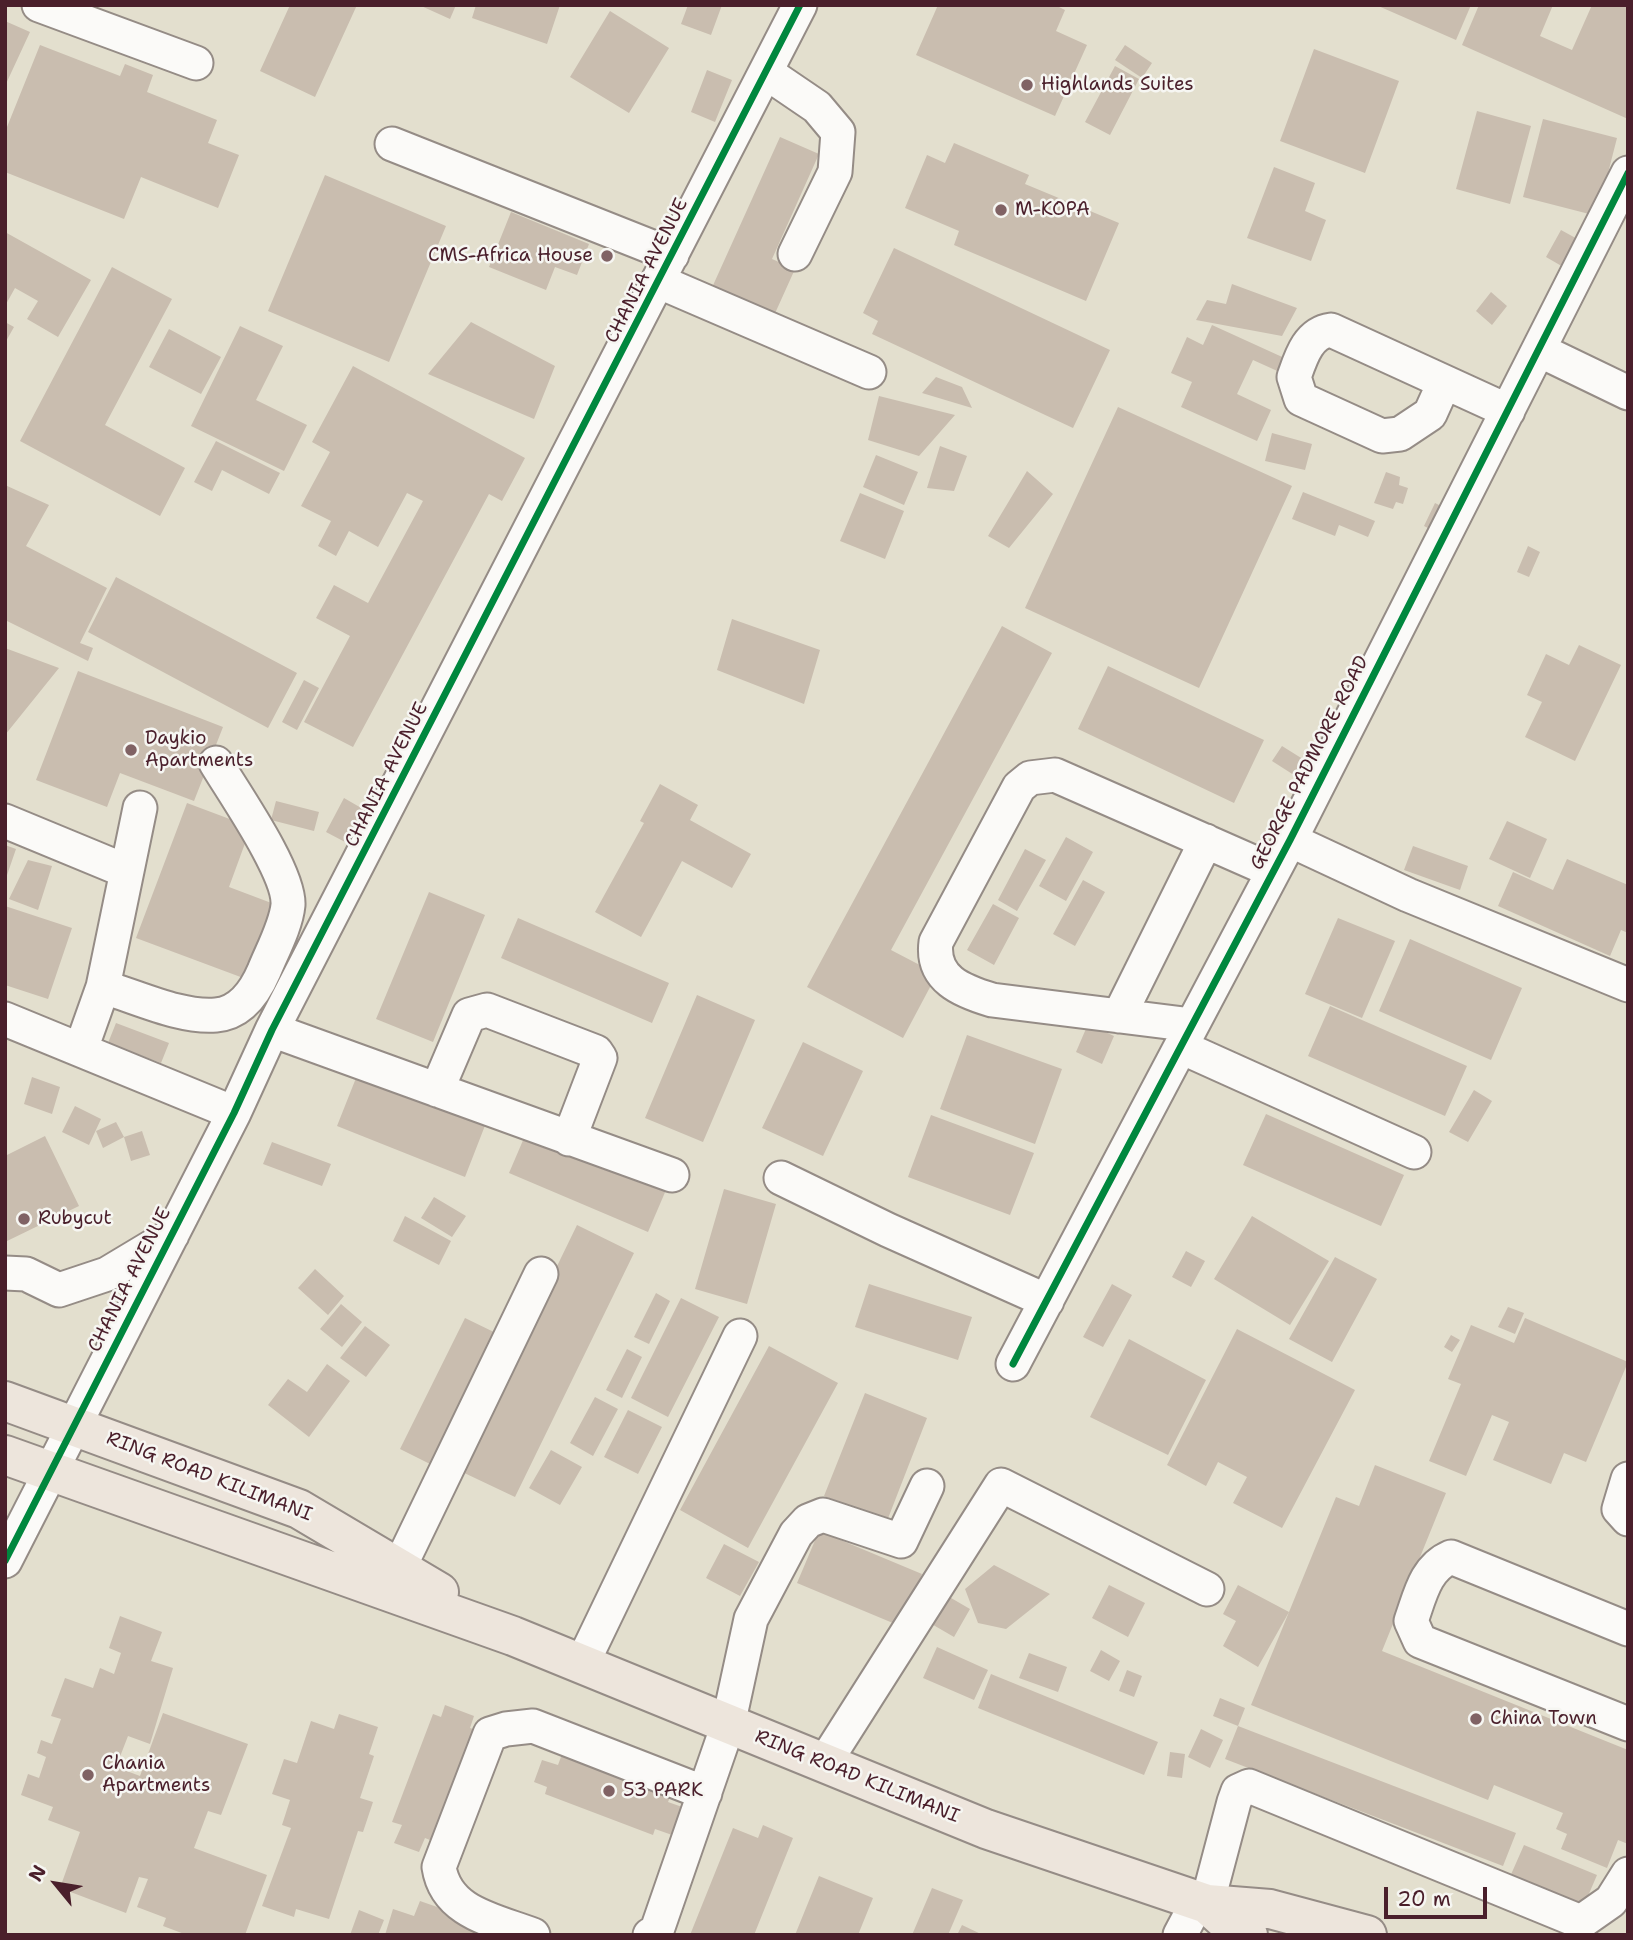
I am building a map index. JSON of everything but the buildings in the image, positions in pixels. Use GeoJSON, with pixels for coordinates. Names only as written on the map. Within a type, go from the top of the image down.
{"type":"FeatureCollection","features":[{"type":"Feature","properties":{"kind":"main road","name":"RING ROAD KILIMANI"},"geometry":{"type":"LineString","coordinates":[[5,1401],[299,1509],[513,1636]]}},
{"type":"Feature","properties":{"kind":"main road","name":"RING ROAD KILIMANI"},"geometry":{"type":"LineString","coordinates":[[5,1455],[513,1636],[986,1829],[1202,1903],[1270,1909],[1367,1935]]}},
{"type":"Feature","properties":{"kind":"main road","name":"RING ROAD KILIMANI"},"geometry":{"type":"LineString","coordinates":[[1202,1903],[1237,1931],[1248,1935]]}},
{"type":"Feature","properties":{"kind":"street","name":"CHANIA AVENUE"},"geometry":{"type":"LineString","coordinates":[[5,1561],[234,1113],[272,1030],[800,5]]}},
{"type":"Feature","properties":{"kind":"street"},"geometry":{"type":"LineString","coordinates":[[42,6],[196,62]]}},
{"type":"Feature","properties":{"kind":"street"},"geometry":{"type":"LineString","coordinates":[[767,73],[817,107],[838,132],[835,172],[795,254]]}},
{"type":"Feature","properties":{"kind":"street"},"geometry":{"type":"LineString","coordinates":[[392,144],[666,268],[869,372]]}},
{"type":"Feature","properties":{"kind":"street","name":"GEORGE PADMORE ROAD"},"geometry":{"type":"LineString","coordinates":[[1013,1364],[1290,839],[1628,173]]}},
{"type":"Feature","properties":{"kind":"street"},"geometry":{"type":"LineString","coordinates":[[1539,350],[1628,393]]}},
{"type":"Feature","properties":{"kind":"street"},"geometry":{"type":"LineString","coordinates":[[1444,383],[1508,411]]}},
{"type":"Feature","properties":{"kind":"street"},"geometry":{"type":"LineString","coordinates":[[103,987],[194,1014],[215,1015],[242,1006],[262,977],[288,905],[264,842],[216,763]]}},
{"type":"Feature","properties":{"kind":"street"},"geometry":{"type":"LineString","coordinates":[[1273,871],[1055,775],[1030,778],[1019,787],[936,942],[934,957],[948,981],[966,992],[992,1000],[1119,1016],[1186,1036],[1414,1152]]}},
{"type":"Feature","properties":{"kind":"street"},"geometry":{"type":"LineString","coordinates":[[81,1049],[103,987],[140,808]]}},
{"type":"Feature","properties":{"kind":"street"},"geometry":{"type":"LineString","coordinates":[[5,821],[127,871]]}},
{"type":"Feature","properties":{"kind":"street"},"geometry":{"type":"LineString","coordinates":[[1290,839],[1408,895],[1628,985]]}},
{"type":"Feature","properties":{"kind":"street"},"geometry":{"type":"LineString","coordinates":[[1119,1016],[1206,841]]}},
{"type":"Feature","properties":{"kind":"street"},"geometry":{"type":"LineString","coordinates":[[437,1090],[470,1015],[487,1010],[596,1052],[600,1058],[569,1139]]}},
{"type":"Feature","properties":{"kind":"street"},"geometry":{"type":"LineString","coordinates":[[5,1018],[234,1113]]}},
{"type":"Feature","properties":{"kind":"street"},"geometry":{"type":"LineString","coordinates":[[272,1030],[672,1175]]}},
{"type":"Feature","properties":{"kind":"street"},"geometry":{"type":"LineString","coordinates":[[781,1178],[1047,1301]]}},
{"type":"Feature","properties":{"kind":"street"},"geometry":{"type":"LineString","coordinates":[[5,1273],[26,1274],[59,1290],[107,1274],[172,1234]]}},
{"type":"Feature","properties":{"kind":"street"},"geometry":{"type":"LineString","coordinates":[[399,1568],[541,1274]]}},
{"type":"Feature","properties":{"kind":"street"},"geometry":{"type":"LineString","coordinates":[[582,1664],[740,1336]]}},
{"type":"Feature","properties":{"kind":"street"},"geometry":{"type":"LineString","coordinates":[[1628,1479],[1619,1509],[1628,1519]]}},
{"type":"Feature","properties":{"kind":"street"},"geometry":{"type":"LineString","coordinates":[[825,1762],[1001,1485],[1207,1589]]}},
{"type":"Feature","properties":{"kind":"street"},"geometry":{"type":"LineString","coordinates":[[650,1935],[656,1933],[728,1725],[751,1619],[796,1534],[808,1521],[823,1515],[901,1541],[928,1486]]}},
{"type":"Feature","properties":{"kind":"street"},"geometry":{"type":"LineString","coordinates":[[1628,1629],[1451,1557],[1437,1563],[1428,1575],[1411,1621],[1420,1641],[1628,1724]]}},
{"type":"Feature","properties":{"kind":"street"},"geometry":{"type":"LineString","coordinates":[[533,1935],[472,1912],[451,1898],[442,1883],[439,1867],[490,1734],[533,1726],[705,1793]]}},
{"type":"Feature","properties":{"kind":"street"},"geometry":{"type":"LineString","coordinates":[[1180,1935],[1202,1903],[1238,1791],[1249,1786],[1581,1922],[1611,1900],[1628,1874]]}},
{"type":"Feature","properties":{"kind":"cycle path"},"geometry":{"type":"LineString","coordinates":[[5,1561],[234,1113],[272,1030],[800,5]]}},
{"type":"Feature","properties":{"kind":"cycle path"},"geometry":{"type":"LineString","coordinates":[[1013,1364],[1290,840],[1628,173]]}},
{"type":"Feature","properties":{"kind":"place","name":"Highlands Suites"},"geometry":{"type":"Point","coordinates":[1027,85]}},
{"type":"Feature","properties":{"kind":"place","name":"M-KOPA"},"geometry":{"type":"Point","coordinates":[1001,210]}},
{"type":"Feature","properties":{"kind":"place","name":"CMS-Africa House"},"geometry":{"type":"Point","coordinates":[607,256]}},
{"type":"Feature","properties":{"kind":"place","name":"Daykio Apartments"},"geometry":{"type":"Point","coordinates":[131,750]}},
{"type":"Feature","properties":{"kind":"place","name":"Rubycut"},"geometry":{"type":"Point","coordinates":[24,1219]}},
{"type":"Feature","properties":{"kind":"place","name":"China Town"},"geometry":{"type":"Point","coordinates":[1476,1719]}},
{"type":"Feature","properties":{"kind":"place","name":"Chania Apartments"},"geometry":{"type":"Point","coordinates":[88,1775]}},
{"type":"Feature","properties":{"kind":"place","name":"53 PARK"},"geometry":{"type":"Point","coordinates":[609,1791]}}]}
